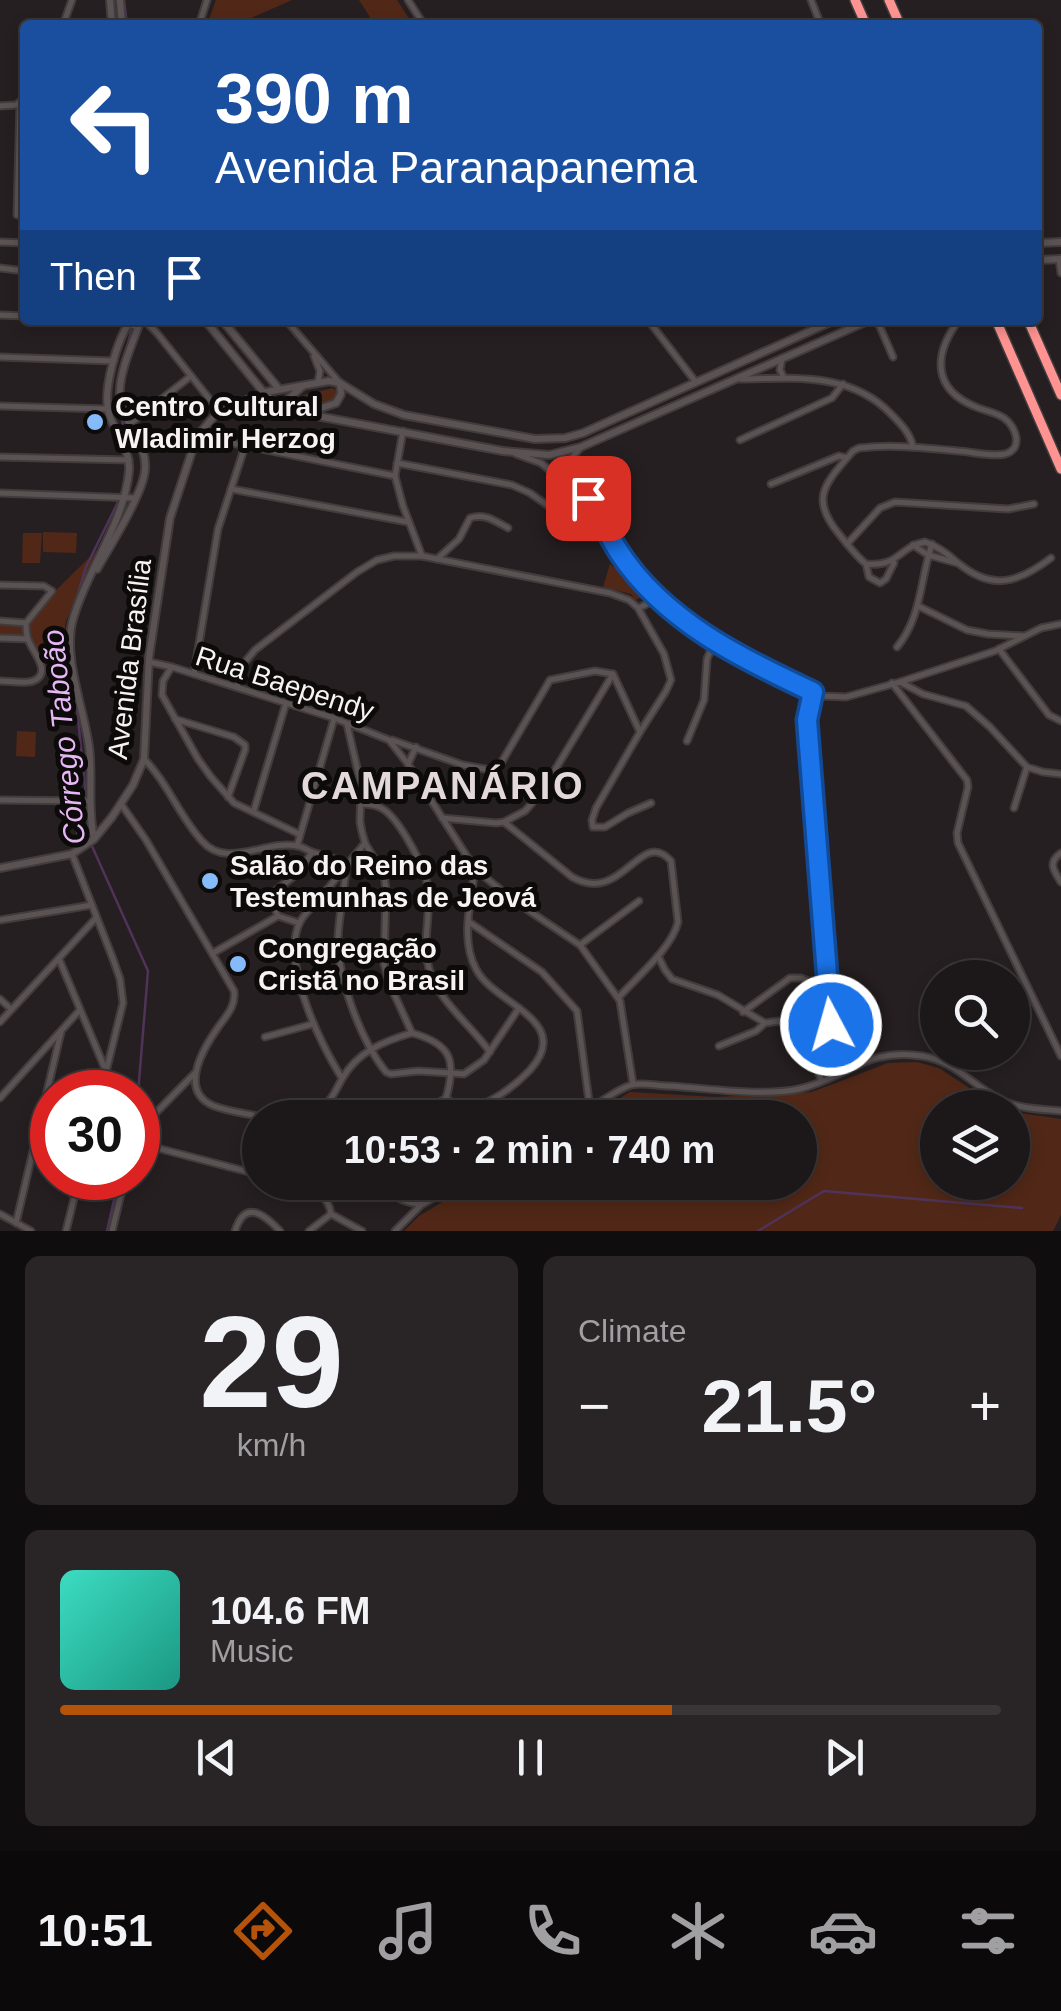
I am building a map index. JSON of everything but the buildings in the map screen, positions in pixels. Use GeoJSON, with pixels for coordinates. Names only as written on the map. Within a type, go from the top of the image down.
{"type":"FeatureCollection","features":[{"type":"Feature","properties":{"kind":"highway"},"geometry":{"type":"LineString","coordinates":[[998,325],[1061,469]]}},
{"type":"Feature","properties":{"kind":"highway"},"geometry":{"type":"LineString","coordinates":[[1030,325],[1061,395]]}},
{"type":"Feature","properties":{"kind":"street"},"geometry":{"type":"LineString","coordinates":[[17,215],[20,185]]}},
{"type":"Feature","properties":{"kind":"street"},"geometry":{"type":"LineString","coordinates":[[1060,259],[1061,272]]}},
{"type":"Feature","properties":{"kind":"street"},"geometry":{"type":"LineString","coordinates":[[86,587],[124,498],[129,460],[107,410],[106,394],[128,325]]}},
{"type":"Feature","properties":{"kind":"street"},"geometry":{"type":"LineString","coordinates":[[94,839],[89,746],[70,633],[86,587],[142,486],[144,451],[120,401],[140,325]]}},
{"type":"Feature","properties":{"kind":"street"},"geometry":{"type":"LineString","coordinates":[[145,325],[157,333],[219,411]]}},
{"type":"Feature","properties":{"kind":"street"},"geometry":{"type":"LineString","coordinates":[[209,325],[264,392],[283,408],[304,385]]}},
{"type":"Feature","properties":{"kind":"street"},"geometry":{"type":"LineString","coordinates":[[226,325],[279,389]]}},
{"type":"Feature","properties":{"kind":"street"},"geometry":{"type":"LineString","coordinates":[[290,325],[340,383],[389,411],[535,439],[583,433],[824,325]]}},
{"type":"Feature","properties":{"kind":"street"},"geometry":{"type":"LineString","coordinates":[[652,325],[695,381]]}},
{"type":"Feature","properties":{"kind":"street","name":"Avenida Brasília"},"geometry":{"type":"LineString","coordinates":[[244,402],[503,451],[548,454],[581,447],[861,325]]}},
{"type":"Feature","properties":{"kind":"street"},"geometry":{"type":"LineString","coordinates":[[876,325],[892,357]]}},
{"type":"Feature","properties":{"kind":"street"},"geometry":{"type":"LineString","coordinates":[[894,561],[880,583],[868,577],[866,564],[825,516],[824,490],[852,451],[914,447],[1004,454],[1016,443],[1014,429],[1006,419],[963,400],[943,378],[941,353],[955,325]]}},
{"type":"Feature","properties":{"kind":"street"},"geometry":{"type":"LineString","coordinates":[[310,350],[319,366],[318,382]]}},
{"type":"Feature","properties":{"kind":"street"},"geometry":{"type":"LineString","coordinates":[[0,356],[114,361]]}},
{"type":"Feature","properties":{"kind":"street"},"geometry":{"type":"LineString","coordinates":[[782,358],[784,378]]}},
{"type":"Feature","properties":{"kind":"street"},"geometry":{"type":"LineString","coordinates":[[130,423],[191,376]]}},
{"type":"Feature","properties":{"kind":"street"},"geometry":{"type":"LineString","coordinates":[[735,379],[784,378],[843,384],[882,404],[908,433],[914,447]]}},
{"type":"Feature","properties":{"kind":"street","name":"Avenida Brasília"},"geometry":{"type":"LineString","coordinates":[[0,868],[72,854],[94,839],[133,785],[144,759],[149,662],[170,518],[197,436],[219,411],[264,392],[318,382],[340,383]]}},
{"type":"Feature","properties":{"kind":"street"},"geometry":{"type":"LineString","coordinates":[[308,412],[336,403],[341,394],[340,383]]}},
{"type":"Feature","properties":{"kind":"street"},"geometry":{"type":"LineString","coordinates":[[740,440],[832,398],[843,384]]}},
{"type":"Feature","properties":{"kind":"street"},"geometry":{"type":"LineString","coordinates":[[0,406],[107,410]]}},
{"type":"Feature","properties":{"kind":"street"},"geometry":{"type":"LineString","coordinates":[[634,410],[640,420]]}},
{"type":"Feature","properties":{"kind":"street"},"geometry":{"type":"LineString","coordinates":[[403,431],[395,476],[422,556]]}},
{"type":"Feature","properties":{"kind":"street"},"geometry":{"type":"LineString","coordinates":[[197,436],[395,476]]}},
{"type":"Feature","properties":{"kind":"street"},"geometry":{"type":"LineString","coordinates":[[194,674],[214,545],[245,446]]}},
{"type":"Feature","properties":{"kind":"street"},"geometry":{"type":"LineString","coordinates":[[581,447],[568,468],[618,551]]}},
{"type":"Feature","properties":{"kind":"street"},"geometry":{"type":"LineString","coordinates":[[503,451],[541,463],[566,483],[608,542],[658,598],[714,642],[813,692],[846,697],[999,650],[1041,628],[1061,624]]}},
{"type":"Feature","properties":{"kind":"street"},"geometry":{"type":"LineString","coordinates":[[771,484],[839,456],[847,458]]}},
{"type":"Feature","properties":{"kind":"street"},"geometry":{"type":"LineString","coordinates":[[0,457],[129,460]]}},
{"type":"Feature","properties":{"kind":"street"},"geometry":{"type":"LineString","coordinates":[[397,463],[512,486],[530,492],[547,505],[566,483]]}},
{"type":"Feature","properties":{"kind":"street"},"geometry":{"type":"LineString","coordinates":[[231,489],[408,522]]}},
{"type":"Feature","properties":{"kind":"street"},"geometry":{"type":"LineString","coordinates":[[0,493],[135,498]]}},
{"type":"Feature","properties":{"kind":"street"},"geometry":{"type":"LineString","coordinates":[[847,544],[880,508],[895,502],[1008,509],[1034,504]]}},
{"type":"Feature","properties":{"kind":"street"},"geometry":{"type":"LineString","coordinates":[[438,559],[459,539],[470,518],[487,517],[508,528]]}},
{"type":"Feature","properties":{"kind":"street"},"geometry":{"type":"LineString","coordinates":[[866,564],[894,561],[921,542],[932,544],[982,578],[1002,581],[1024,576],[1051,558]]}},
{"type":"Feature","properties":{"kind":"street"},"geometry":{"type":"LineString","coordinates":[[897,647],[912,625],[932,544]]}},
{"type":"Feature","properties":{"kind":"street"},"geometry":{"type":"LineString","coordinates":[[914,545],[928,555],[960,564]]}},
{"type":"Feature","properties":{"kind":"street"},"geometry":{"type":"LineString","coordinates":[[237,687],[245,662],[254,650],[357,572],[386,557],[422,556],[601,590],[629,600],[638,608],[671,675],[666,691],[596,808],[592,827],[605,828],[628,812],[651,803]]}},
{"type":"Feature","properties":{"kind":"street"},"geometry":{"type":"LineString","coordinates":[[0,584],[44,586],[52,591],[26,622],[28,639],[42,665],[41,673],[32,682],[0,680]]}},
{"type":"Feature","properties":{"kind":"street"},"geometry":{"type":"LineString","coordinates":[[638,608],[658,598]]}},
{"type":"Feature","properties":{"kind":"street"},"geometry":{"type":"LineString","coordinates":[[918,606],[960,627],[988,634],[1024,636]]}},
{"type":"Feature","properties":{"kind":"street"},"geometry":{"type":"LineString","coordinates":[[0,622],[26,622]]}},
{"type":"Feature","properties":{"kind":"street"},"geometry":{"type":"LineString","coordinates":[[988,634],[1007,645]]}},
{"type":"Feature","properties":{"kind":"street"},"geometry":{"type":"LineString","coordinates":[[0,638],[28,639]]}},
{"type":"Feature","properties":{"kind":"street"},"geometry":{"type":"LineString","coordinates":[[687,741],[704,700],[707,660],[714,642]]}},
{"type":"Feature","properties":{"kind":"street"},"geometry":{"type":"LineString","coordinates":[[999,650],[1049,714],[1061,722]]}},
{"type":"Feature","properties":{"kind":"street","name":"Rua Baependy"},"geometry":{"type":"LineString","coordinates":[[149,662],[347,722],[390,740],[475,869],[580,945],[619,997],[633,1084]]}},
{"type":"Feature","properties":{"kind":"street"},"geometry":{"type":"LineString","coordinates":[[172,667],[162,681],[162,689],[198,759],[228,797],[299,834]]}},
{"type":"Feature","properties":{"kind":"street"},"geometry":{"type":"LineString","coordinates":[[390,740],[490,770],[500,765],[550,680],[595,671],[613,674]]}},
{"type":"Feature","properties":{"kind":"street"},"geometry":{"type":"LineString","coordinates":[[613,674],[640,732]]}},
{"type":"Feature","properties":{"kind":"street"},"geometry":{"type":"LineString","coordinates":[[442,818],[504,822],[524,811],[542,792],[613,674]]}},
{"type":"Feature","properties":{"kind":"street"},"geometry":{"type":"LineString","coordinates":[[896,682],[966,706],[1027,767],[1061,774]]}},
{"type":"Feature","properties":{"kind":"street"},"geometry":{"type":"LineString","coordinates":[[896,682],[967,780],[956,833],[958,843],[1061,1056]]}},
{"type":"Feature","properties":{"kind":"street"},"geometry":{"type":"LineString","coordinates":[[813,692],[807,720],[831,1025]]}},
{"type":"Feature","properties":{"kind":"street"},"geometry":{"type":"LineString","coordinates":[[254,810],[286,704]]}},
{"type":"Feature","properties":{"kind":"street"},"geometry":{"type":"LineString","coordinates":[[297,846],[334,718]]}},
{"type":"Feature","properties":{"kind":"street"},"geometry":{"type":"LineString","coordinates":[[175,720],[234,737],[245,745],[228,797]]}},
{"type":"Feature","properties":{"kind":"street"},"geometry":{"type":"LineString","coordinates":[[347,722],[361,785],[360,822],[366,843],[384,875],[384,964],[412,1033]]}},
{"type":"Feature","properties":{"kind":"street"},"geometry":{"type":"LineString","coordinates":[[408,764],[416,747]]}},
{"type":"Feature","properties":{"kind":"street"},"geometry":{"type":"LineString","coordinates":[[144,759],[211,850],[233,854],[297,846],[348,864]]}},
{"type":"Feature","properties":{"kind":"street"},"geometry":{"type":"LineString","coordinates":[[1014,808],[1027,767]]}},
{"type":"Feature","properties":{"kind":"street"},"geometry":{"type":"LineString","coordinates":[[0,800],[90,801]]}},
{"type":"Feature","properties":{"kind":"street"},"geometry":{"type":"LineString","coordinates":[[76,802],[83,847]]}},
{"type":"Feature","properties":{"kind":"street"},"geometry":{"type":"LineString","coordinates":[[121,804],[234,992],[235,1002],[194,1073],[160,1108]]}},
{"type":"Feature","properties":{"kind":"street"},"geometry":{"type":"LineString","coordinates":[[361,804],[382,808],[392,817],[418,861],[428,884],[425,939],[429,971],[446,1002],[490,1052]]}},
{"type":"Feature","properties":{"kind":"street"},"geometry":{"type":"LineString","coordinates":[[504,822],[572,877],[585,883],[607,883],[649,853],[668,856],[673,866],[678,922],[673,935],[619,997]]}},
{"type":"Feature","properties":{"kind":"street"},"geometry":{"type":"LineString","coordinates":[[342,1078],[314,1024],[296,968],[295,950],[299,923],[366,843]]}},
{"type":"Feature","properties":{"kind":"street"},"geometry":{"type":"LineString","coordinates":[[278,916],[272,899],[274,892],[293,878],[312,852]]}},
{"type":"Feature","properties":{"kind":"street"},"geometry":{"type":"LineString","coordinates":[[1061,852],[1052,864],[1061,882]]}},
{"type":"Feature","properties":{"kind":"street"},"geometry":{"type":"LineString","coordinates":[[72,854],[122,992],[106,1070]]}},
{"type":"Feature","properties":{"kind":"street"},"geometry":{"type":"LineString","coordinates":[[348,864],[338,938],[340,964],[346,989],[381,1065],[392,1074],[418,1070],[464,1074],[490,1052],[519,1008]]}},
{"type":"Feature","properties":{"kind":"street"},"geometry":{"type":"LineString","coordinates":[[475,869],[467,942],[475,968],[481,978],[536,1023],[542,1034],[542,1052],[536,1063],[510,1089],[491,1100]]}},
{"type":"Feature","properties":{"kind":"street"},"geometry":{"type":"LineString","coordinates":[[580,945],[640,901]]}},
{"type":"Feature","properties":{"kind":"street"},"geometry":{"type":"LineString","coordinates":[[0,920],[92,904]]}},
{"type":"Feature","properties":{"kind":"street"},"geometry":{"type":"LineString","coordinates":[[213,953],[278,916],[299,923]]}},
{"type":"Feature","properties":{"kind":"street"},"geometry":{"type":"LineString","coordinates":[[0,1022],[96,918]]}},
{"type":"Feature","properties":{"kind":"street"},"geometry":{"type":"LineString","coordinates":[[469,922],[542,972],[577,1011],[589,1100]]}},
{"type":"Feature","properties":{"kind":"street"},"geometry":{"type":"LineString","coordinates":[[658,954],[672,979],[708,990],[765,1023]]}},
{"type":"Feature","properties":{"kind":"street"},"geometry":{"type":"LineString","coordinates":[[59,959],[106,1070]]}},
{"type":"Feature","properties":{"kind":"street"},"geometry":{"type":"LineString","coordinates":[[743,1012],[790,978],[802,978],[827,988]]}},
{"type":"Feature","properties":{"kind":"street"},"geometry":{"type":"LineString","coordinates":[[0,999],[11,1009]]}},
{"type":"Feature","properties":{"kind":"street"},"geometry":{"type":"LineString","coordinates":[[0,1098],[80,1011]]}},
{"type":"Feature","properties":{"kind":"street"},"geometry":{"type":"LineString","coordinates":[[719,1046],[756,1031],[765,1023],[778,1021],[790,1025],[822,1081]]}},
{"type":"Feature","properties":{"kind":"street"},"geometry":{"type":"LineString","coordinates":[[265,1037],[314,1024]]}},
{"type":"Feature","properties":{"kind":"street"},"geometry":{"type":"LineString","coordinates":[[16,1223],[61,1032]]}},
{"type":"Feature","properties":{"kind":"street"},"geometry":{"type":"LineString","coordinates":[[328,1100],[342,1078],[372,1047],[412,1033],[435,1042],[450,1059],[453,1074],[443,1100]]}},
{"type":"Feature","properties":{"kind":"street"},"geometry":{"type":"LineString","coordinates":[[604,1100],[633,1084],[794,1090],[876,1056],[890,1054],[932,1058],[954,1066],[1004,1101],[1061,1111]]}},
{"type":"Feature","properties":{"kind":"street"},"geometry":{"type":"LineString","coordinates":[[194,1073],[195,1085],[206,1102],[242,1112]]}},
{"type":"Feature","properties":{"kind":"street"},"geometry":{"type":"LineString","coordinates":[[160,1149],[242,1169]]}},
{"type":"Feature","properties":{"kind":"street"},"geometry":{"type":"LineString","coordinates":[[66,1231],[74,1200]]}},
{"type":"Feature","properties":{"kind":"street"},"geometry":{"type":"LineString","coordinates":[[112,1231],[120,1200]]}},
{"type":"Feature","properties":{"kind":"street"},"geometry":{"type":"LineString","coordinates":[[326,1200],[332,1214],[362,1231]]}},
{"type":"Feature","properties":{"kind":"street"},"geometry":{"type":"LineString","coordinates":[[400,1200],[420,1205]]}},
{"type":"Feature","properties":{"kind":"street"},"geometry":{"type":"LineString","coordinates":[[394,1231],[429,1200]]}},
{"type":"Feature","properties":{"kind":"street"},"geometry":{"type":"LineString","coordinates":[[235,1231],[239,1220],[250,1212],[265,1216],[278,1230]]}},
{"type":"Feature","properties":{"kind":"street"},"geometry":{"type":"LineString","coordinates":[[0,1214],[30,1231]]}},
{"type":"Feature","properties":{"kind":"street"},"geometry":{"type":"LineString","coordinates":[[310,1231],[332,1214]]}},
{"type":"Feature","properties":{"kind":"shaded area"},"geometry":{"type":"Polygon","coordinates":[[[216,0],[292,0],[246,20],[209,20],[216,0]]]}},
{"type":"Feature","properties":{"kind":"shaded area"},"geometry":{"type":"Polygon","coordinates":[[[359,0],[397,0],[410,20],[364,20],[370,17],[359,0]]]}},
{"type":"Feature","properties":{"kind":"shaded area"},"geometry":{"type":"Polygon","coordinates":[[[333,388],[338,393],[325,406],[293,404],[296,397],[333,388]]]}},
{"type":"Feature","properties":{"kind":"shaded area"},"geometry":{"type":"Polygon","coordinates":[[[43,532],[77,533],[76,553],[43,552],[43,532]]]}},
{"type":"Feature","properties":{"kind":"shaded area"},"geometry":{"type":"Polygon","coordinates":[[[23,533],[42,533],[40,563],[22,563],[23,533]]]}},
{"type":"Feature","properties":{"kind":"shaded area"},"geometry":{"type":"Polygon","coordinates":[[[96,551],[66,621],[68,675],[49,668],[28,639],[0,637],[0,623],[27,622],[96,551]]]}},
{"type":"Feature","properties":{"kind":"shaded area"},"geometry":{"type":"Polygon","coordinates":[[[610,564],[643,589],[644,596],[635,600],[631,594],[603,587],[610,564]]]}},
{"type":"Feature","properties":{"kind":"shaded area"},"geometry":{"type":"Polygon","coordinates":[[[17,731],[36,732],[35,757],[16,756],[17,731]]]}},
{"type":"Feature","properties":{"kind":"shaded area"},"geometry":{"type":"Polygon","coordinates":[[[888,1063],[920,1063],[920,1070],[942,1070],[972,1090],[920,1090],[920,1200],[1030,1200],[1030,1114],[1061,1119],[1061,1215],[1053,1231],[404,1231],[419,1216],[446,1200],[817,1200],[817,1100],[618,1100],[630,1092],[715,1097],[812,1092],[888,1063]]]}},
{"type":"Feature","properties":{"kind":"waterway","name":"Córrego Taboão"},"geometry":{"type":"LineString","coordinates":[[124,0],[126,20]]}},
{"type":"Feature","properties":{"kind":"waterway","name":"Córrego Taboão"},"geometry":{"type":"LineString","coordinates":[[127,348],[132,327]]}},
{"type":"Feature","properties":{"kind":"waterway","name":"Córrego Taboão"},"geometry":{"type":"LineString","coordinates":[[120,410],[127,446]]}},
{"type":"Feature","properties":{"kind":"waterway","name":"Córrego Taboão"},"geometry":{"type":"LineString","coordinates":[[75,603],[86,567],[119,500]]}},
{"type":"Feature","properties":{"kind":"waterway","name":"Córrego Taboão"},"geometry":{"type":"LineString","coordinates":[[76,699],[88,816]]}},
{"type":"Feature","properties":{"kind":"waterway","name":"Córrego Taboão"},"geometry":{"type":"LineString","coordinates":[[89,829],[91,844],[148,971],[140,1070]]}},
{"type":"Feature","properties":{"kind":"waterway"},"geometry":{"type":"LineString","coordinates":[[758,1231],[824,1191],[1022,1208]]}},
{"type":"Feature","properties":{"kind":"waterway","name":"Córrego Taboão"},"geometry":{"type":"LineString","coordinates":[[107,1231],[114,1200]]}},
{"type":"Feature","properties":{"kind":"place","name":"Centro Cultural Wladimir Herzog"},"geometry":{"type":"Point","coordinates":[95,422]}},
{"type":"Feature","properties":{"kind":"place","name":"Salão do Reino das Testemunhas de Jeová"},"geometry":{"type":"Point","coordinates":[210,881]}},
{"type":"Feature","properties":{"kind":"place","name":"Congregação Cristã no Brasil"},"geometry":{"type":"Point","coordinates":[238,964]}},
{"type":"Feature","properties":{"kind":"district","name":"CAMPANÁRIO"},"geometry":{"type":"Point","coordinates":[443,786]}},
{"type":"Feature","properties":{"kind":"route"},"geometry":{"type":"LineString","coordinates":[[588,498],[618,551],[658,598],[714,642],[813,692],[807,720],[831,1025]]}}]}
